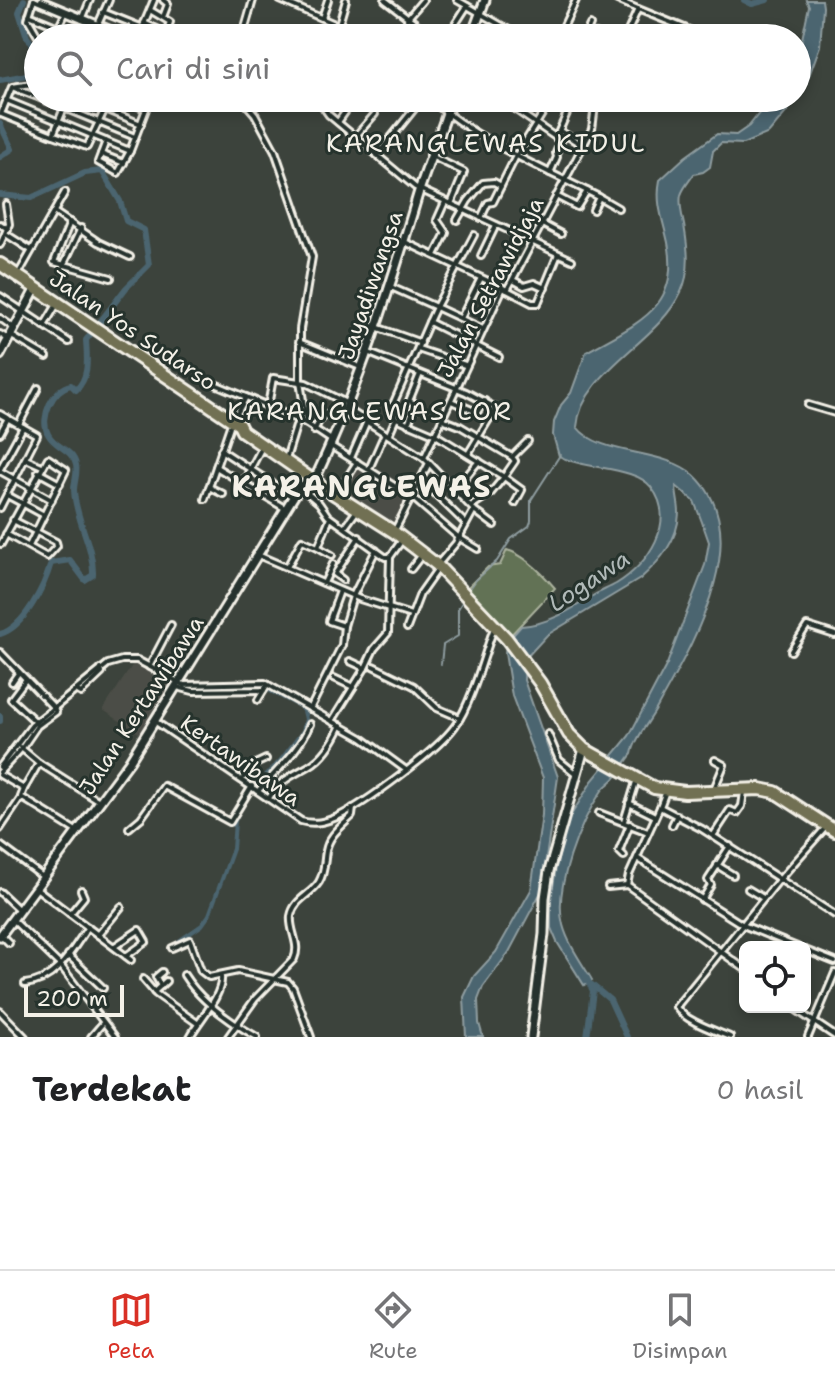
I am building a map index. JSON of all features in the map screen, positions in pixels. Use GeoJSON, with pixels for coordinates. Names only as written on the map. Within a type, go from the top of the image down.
{"type":"FeatureCollection","features":[{"type":"Feature","properties":{"kind":"highway","name":"Jalan Yos Sudarso"},"geometry":{"type":"LineString","coordinates":[[0,266],[18,275],[79,320]]}},
{"type":"Feature","properties":{"kind":"highway","name":"Jalan Yos Sudarso"},"geometry":{"type":"LineString","coordinates":[[0,266],[398,535],[438,566],[498,628],[540,683],[569,734],[584,749]]}},
{"type":"Feature","properties":{"kind":"highway"},"geometry":{"type":"LineString","coordinates":[[584,749],[654,788],[775,792],[831,828]]}},
{"type":"Feature","properties":{"kind":"street"},"geometry":{"type":"LineString","coordinates":[[31,24],[29,15],[34,0],[83,19]]}},
{"type":"Feature","properties":{"kind":"street"},"geometry":{"type":"LineString","coordinates":[[41,0],[96,24]]}},
{"type":"Feature","properties":{"kind":"street"},"geometry":{"type":"LineString","coordinates":[[98,24],[109,0]]}},
{"type":"Feature","properties":{"kind":"street"},"geometry":{"type":"LineString","coordinates":[[145,24],[154,0]]}},
{"type":"Feature","properties":{"kind":"street"},"geometry":{"type":"LineString","coordinates":[[163,0],[168,4],[163,17]]}},
{"type":"Feature","properties":{"kind":"street"},"geometry":{"type":"LineString","coordinates":[[246,24],[253,0]]}},
{"type":"Feature","properties":{"kind":"street"},"geometry":{"type":"LineString","coordinates":[[280,0],[335,24]]}},
{"type":"Feature","properties":{"kind":"street"},"geometry":{"type":"LineString","coordinates":[[322,18],[328,0]]}},
{"type":"Feature","properties":{"kind":"street"},"geometry":{"type":"LineString","coordinates":[[337,24],[346,0]]}},
{"type":"Feature","properties":{"kind":"street"},"geometry":{"type":"LineString","coordinates":[[385,0],[414,24]]}},
{"type":"Feature","properties":{"kind":"street"},"geometry":{"type":"LineString","coordinates":[[407,19],[423,0]]}},
{"type":"Feature","properties":{"kind":"street"},"geometry":{"type":"LineString","coordinates":[[457,0],[496,24]]}},
{"type":"Feature","properties":{"kind":"street"},"geometry":{"type":"LineString","coordinates":[[476,24],[485,0]]}},
{"type":"Feature","properties":{"kind":"street"},"geometry":{"type":"LineString","coordinates":[[565,24],[576,0]]}},
{"type":"Feature","properties":{"kind":"street"},"geometry":{"type":"LineString","coordinates":[[617,0],[675,24]]}},
{"type":"Feature","properties":{"kind":"street"},"geometry":{"type":"LineString","coordinates":[[83,19],[88,1]]}},
{"type":"Feature","properties":{"kind":"street"},"geometry":{"type":"LineString","coordinates":[[455,24],[467,6]]}},
{"type":"Feature","properties":{"kind":"street"},"geometry":{"type":"LineString","coordinates":[[631,24],[638,9]]}},
{"type":"Feature","properties":{"kind":"street"},"geometry":{"type":"LineString","coordinates":[[150,10],[171,24]]}},
{"type":"Feature","properties":{"kind":"street"},"geometry":{"type":"LineString","coordinates":[[103,12],[138,24]]}},
{"type":"Feature","properties":{"kind":"street"},"geometry":{"type":"LineString","coordinates":[[60,24],[65,14]]}},
{"type":"Feature","properties":{"kind":"street"},"geometry":{"type":"LineString","coordinates":[[29,15],[52,24]]}},
{"type":"Feature","properties":{"kind":"street"},"geometry":{"type":"LineString","coordinates":[[12,87],[24,85]]}},
{"type":"Feature","properties":{"kind":"street"},"geometry":{"type":"LineString","coordinates":[[12,87],[24,92]]}},
{"type":"Feature","properties":{"kind":"street"},"geometry":{"type":"LineString","coordinates":[[12,87],[1,111],[3,115],[86,147],[105,112]]}},
{"type":"Feature","properties":{"kind":"street"},"geometry":{"type":"LineString","coordinates":[[6,100],[24,107]]}},
{"type":"Feature","properties":{"kind":"street"},"geometry":{"type":"LineString","coordinates":[[35,112],[130,151]]}},
{"type":"Feature","properties":{"kind":"street"},"geometry":{"type":"LineString","coordinates":[[53,135],[63,112]]}},
{"type":"Feature","properties":{"kind":"street"},"geometry":{"type":"LineString","coordinates":[[74,112],[135,137]]}},
{"type":"Feature","properties":{"kind":"street"},"geometry":{"type":"LineString","coordinates":[[113,112],[141,124]]}},
{"type":"Feature","properties":{"kind":"street"},"geometry":{"type":"LineString","coordinates":[[106,141],[98,163],[118,173],[130,151],[144,112]]}},
{"type":"Feature","properties":{"kind":"street"},"geometry":{"type":"LineString","coordinates":[[253,112],[275,151],[312,254],[301,310],[299,342],[307,424]]}},
{"type":"Feature","properties":{"kind":"street"},"geometry":{"type":"LineString","coordinates":[[326,112],[420,189],[572,260]]}},
{"type":"Feature","properties":{"kind":"street"},"geometry":{"type":"LineString","coordinates":[[338,122],[345,112]]}},
{"type":"Feature","properties":{"kind":"street"},"geometry":{"type":"LineString","coordinates":[[377,156],[414,112]]}},
{"type":"Feature","properties":{"kind":"street"},"geometry":{"type":"LineString","coordinates":[[444,112],[515,158],[618,208]]}},
{"type":"Feature","properties":{"kind":"street"},"geometry":{"type":"LineString","coordinates":[[518,112],[562,143],[550,173]]}},
{"type":"Feature","properties":{"kind":"street"},"geometry":{"type":"LineString","coordinates":[[481,218],[544,112]]}},
{"type":"Feature","properties":{"kind":"street"},"geometry":{"type":"LineString","coordinates":[[556,138],[567,112]]}},
{"type":"Feature","properties":{"kind":"street","name":"Jalan Setrawidjaja"},"geometry":{"type":"LineString","coordinates":[[424,458],[465,365],[533,243],[594,123],[595,112]]}},
{"type":"Feature","properties":{"kind":"street"},"geometry":{"type":"LineString","coordinates":[[355,137],[375,114]]}},
{"type":"Feature","properties":{"kind":"street","name":"Jayadiwangsa"},"geometry":{"type":"LineString","coordinates":[[317,483],[391,287],[420,189],[447,114]]}},
{"type":"Feature","properties":{"kind":"street"},"geometry":{"type":"LineString","coordinates":[[560,131],[582,146]]}},
{"type":"Feature","properties":{"kind":"street"},"geometry":{"type":"LineString","coordinates":[[101,154],[124,163]]}},
{"type":"Feature","properties":{"kind":"street"},"geometry":{"type":"LineString","coordinates":[[431,156],[464,174],[437,221],[445,235],[434,256]]}},
{"type":"Feature","properties":{"kind":"street"},"geometry":{"type":"LineString","coordinates":[[457,220],[483,183],[494,182],[501,186]]}},
{"type":"Feature","properties":{"kind":"street"},"geometry":{"type":"LineString","coordinates":[[556,196],[577,207],[587,191]]}},
{"type":"Feature","properties":{"kind":"street"},"geometry":{"type":"LineString","coordinates":[[18,275],[65,192]]}},
{"type":"Feature","properties":{"kind":"street"},"geometry":{"type":"LineString","coordinates":[[593,210],[599,197]]}},
{"type":"Feature","properties":{"kind":"street"},"geometry":{"type":"LineString","coordinates":[[0,245],[7,231],[6,204]]}},
{"type":"Feature","properties":{"kind":"street"},"geometry":{"type":"LineString","coordinates":[[54,212],[98,242],[130,257]]}},
{"type":"Feature","properties":{"kind":"street"},"geometry":{"type":"LineString","coordinates":[[70,222],[53,261],[111,278]]}},
{"type":"Feature","properties":{"kind":"street"},"geometry":{"type":"LineString","coordinates":[[0,224],[32,251]]}},
{"type":"Feature","properties":{"kind":"street"},"geometry":{"type":"LineString","coordinates":[[542,224],[561,234]]}},
{"type":"Feature","properties":{"kind":"street"},"geometry":{"type":"LineString","coordinates":[[481,256],[496,225]]}},
{"type":"Feature","properties":{"kind":"street"},"geometry":{"type":"LineString","coordinates":[[63,266],[81,228]]}},
{"type":"Feature","properties":{"kind":"street"},"geometry":{"type":"LineString","coordinates":[[474,235],[436,307],[391,409],[396,418],[436,435],[522,490],[515,503]]}},
{"type":"Feature","properties":{"kind":"street"},"geometry":{"type":"LineString","coordinates":[[405,242],[535,304],[558,254]]}},
{"type":"Feature","properties":{"kind":"street"},"geometry":{"type":"LineString","coordinates":[[461,318],[481,278]]}},
{"type":"Feature","properties":{"kind":"street"},"geometry":{"type":"LineString","coordinates":[[513,280],[524,286],[534,283],[545,288]]}},
{"type":"Feature","properties":{"kind":"street"},"geometry":{"type":"LineString","coordinates":[[391,287],[483,329]]}},
{"type":"Feature","properties":{"kind":"street"},"geometry":{"type":"LineString","coordinates":[[0,355],[35,289]]}},
{"type":"Feature","properties":{"kind":"street"},"geometry":{"type":"LineString","coordinates":[[0,296],[69,342]]}},
{"type":"Feature","properties":{"kind":"street"},"geometry":{"type":"LineString","coordinates":[[44,326],[56,306]]}},
{"type":"Feature","properties":{"kind":"street"},"geometry":{"type":"LineString","coordinates":[[0,318],[11,334],[47,357]]}},
{"type":"Feature","properties":{"kind":"street"},"geometry":{"type":"LineString","coordinates":[[429,322],[499,357]]}},
{"type":"Feature","properties":{"kind":"street"},"geometry":{"type":"LineString","coordinates":[[376,327],[421,343]]}},
{"type":"Feature","properties":{"kind":"street"},"geometry":{"type":"LineString","coordinates":[[0,334],[11,334]]}},
{"type":"Feature","properties":{"kind":"street"},"geometry":{"type":"LineString","coordinates":[[299,342],[361,368]]}},
{"type":"Feature","properties":{"kind":"street"},"geometry":{"type":"LineString","coordinates":[[418,349],[465,365]]}},
{"type":"Feature","properties":{"kind":"street"},"geometry":{"type":"LineString","coordinates":[[367,352],[485,401],[495,410],[468,454]]}},
{"type":"Feature","properties":{"kind":"street"},"geometry":{"type":"LineString","coordinates":[[419,405],[409,401],[420,374]]}},
{"type":"Feature","properties":{"kind":"street"},"geometry":{"type":"LineString","coordinates":[[268,406],[272,378],[302,383],[346,406],[424,458],[494,525]]}},
{"type":"Feature","properties":{"kind":"street"},"geometry":{"type":"LineString","coordinates":[[208,381],[307,424],[351,458],[413,498],[458,537],[478,549]]}},
{"type":"Feature","properties":{"kind":"street"},"geometry":{"type":"LineString","coordinates":[[38,388],[0,470],[52,500]]}},
{"type":"Feature","properties":{"kind":"street"},"geometry":{"type":"LineString","coordinates":[[205,499],[231,423],[246,397]]}},
{"type":"Feature","properties":{"kind":"street"},"geometry":{"type":"LineString","coordinates":[[450,401],[477,412],[485,401]]}},
{"type":"Feature","properties":{"kind":"street"},"geometry":{"type":"LineString","coordinates":[[808,405],[835,413]]}},
{"type":"Feature","properties":{"kind":"street"},"geometry":{"type":"LineString","coordinates":[[305,412],[312,410],[339,420]]}},
{"type":"Feature","properties":{"kind":"street"},"geometry":{"type":"LineString","coordinates":[[408,424],[413,411]]}},
{"type":"Feature","properties":{"kind":"street"},"geometry":{"type":"LineString","coordinates":[[0,414],[37,435],[0,508]]}},
{"type":"Feature","properties":{"kind":"street"},"geometry":{"type":"LineString","coordinates":[[314,431],[322,414]]}},
{"type":"Feature","properties":{"kind":"street"},"geometry":{"type":"LineString","coordinates":[[0,433],[8,418]]}},
{"type":"Feature","properties":{"kind":"street"},"geometry":{"type":"LineString","coordinates":[[369,469],[396,418]]}},
{"type":"Feature","properties":{"kind":"street"},"geometry":{"type":"LineString","coordinates":[[407,628],[427,581],[458,537],[473,508],[488,496],[515,461],[479,436],[442,419]]}},
{"type":"Feature","properties":{"kind":"street"},"geometry":{"type":"LineString","coordinates":[[285,461],[298,420]]}},
{"type":"Feature","properties":{"kind":"street"},"geometry":{"type":"LineString","coordinates":[[351,458],[367,421]]}},
{"type":"Feature","properties":{"kind":"street"},"geometry":{"type":"LineString","coordinates":[[512,457],[528,441]]}},
{"type":"Feature","properties":{"kind":"street"},"geometry":{"type":"LineString","coordinates":[[243,483],[263,445]]}},
{"type":"Feature","properties":{"kind":"street"},"geometry":{"type":"LineString","coordinates":[[221,450],[293,497]]}},
{"type":"Feature","properties":{"kind":"street"},"geometry":{"type":"LineString","coordinates":[[1,544],[48,458],[65,468],[65,475],[29,546]]}},
{"type":"Feature","properties":{"kind":"street"},"geometry":{"type":"LineString","coordinates":[[26,459],[42,466]]}},
{"type":"Feature","properties":{"kind":"street"},"geometry":{"type":"LineString","coordinates":[[465,478],[479,461]]}},
{"type":"Feature","properties":{"kind":"street"},"geometry":{"type":"LineString","coordinates":[[336,495],[357,462]]}},
{"type":"Feature","properties":{"kind":"street"},"geometry":{"type":"LineString","coordinates":[[332,721],[374,649],[388,633],[390,557],[429,463]]}},
{"type":"Feature","properties":{"kind":"street"},"geometry":{"type":"LineString","coordinates":[[216,467],[286,510]]}},
{"type":"Feature","properties":{"kind":"street"},"geometry":{"type":"LineString","coordinates":[[296,468],[300,486],[330,518],[385,557],[390,557]]}},
{"type":"Feature","properties":{"kind":"street"},"geometry":{"type":"LineString","coordinates":[[38,472],[60,484]]}},
{"type":"Feature","properties":{"kind":"street"},"geometry":{"type":"LineString","coordinates":[[421,480],[466,524]]}},
{"type":"Feature","properties":{"kind":"street"},"geometry":{"type":"LineString","coordinates":[[300,486],[317,483]]}},
{"type":"Feature","properties":{"kind":"street","name":"Jalan Kertawibawa"},"geometry":{"type":"LineString","coordinates":[[0,936],[101,802],[156,722],[300,486]]}},
{"type":"Feature","properties":{"kind":"street"},"geometry":{"type":"LineString","coordinates":[[209,487],[223,494]]}},
{"type":"Feature","properties":{"kind":"street"},"geometry":{"type":"LineString","coordinates":[[7,495],[44,515]]}},
{"type":"Feature","properties":{"kind":"street"},"geometry":{"type":"LineString","coordinates":[[345,527],[358,509]]}},
{"type":"Feature","properties":{"kind":"street"},"geometry":{"type":"LineString","coordinates":[[318,547],[330,518]]}},
{"type":"Feature","properties":{"kind":"street"},"geometry":{"type":"LineString","coordinates":[[6,534],[49,557],[57,546],[56,542],[13,520]]}},
{"type":"Feature","properties":{"kind":"street"},"geometry":{"type":"LineString","coordinates":[[0,522],[9,527]]}},
{"type":"Feature","properties":{"kind":"street"},"geometry":{"type":"LineString","coordinates":[[343,580],[335,574],[359,537]]}},
{"type":"Feature","properties":{"kind":"street"},"geometry":{"type":"LineString","coordinates":[[287,568],[302,540],[332,555]]}},
{"type":"Feature","properties":{"kind":"street"},"geometry":{"type":"LineString","coordinates":[[310,709],[342,645],[353,596],[376,550]]}},
{"type":"Feature","properties":{"kind":"street"},"geometry":{"type":"LineString","coordinates":[[411,569],[423,554]]}},
{"type":"Feature","properties":{"kind":"street"},"geometry":{"type":"LineString","coordinates":[[258,555],[340,591],[411,615]]}},
{"type":"Feature","properties":{"kind":"street"},"geometry":{"type":"LineString","coordinates":[[324,583],[333,564]]}},
{"type":"Feature","properties":{"kind":"street"},"geometry":{"type":"LineString","coordinates":[[340,591],[329,621],[344,626]]}},
{"type":"Feature","properties":{"kind":"street"},"geometry":{"type":"LineString","coordinates":[[149,667],[171,625]]}},
{"type":"Feature","properties":{"kind":"street"},"geometry":{"type":"LineString","coordinates":[[791,651],[807,626],[835,635]]}},
{"type":"Feature","properties":{"kind":"street","name":"Kertawibawa"},"geometry":{"type":"LineString","coordinates":[[156,722],[306,823],[318,823],[353,808],[406,770],[448,734],[460,718],[498,628]]}},
{"type":"Feature","properties":{"kind":"street"},"geometry":{"type":"LineString","coordinates":[[0,652],[55,709]]}},
{"type":"Feature","properties":{"kind":"street"},"geometry":{"type":"LineString","coordinates":[[20,747],[36,722],[78,692],[108,664],[132,659],[177,685],[200,689],[258,682],[341,725],[406,770]]}},
{"type":"Feature","properties":{"kind":"street"},"geometry":{"type":"LineString","coordinates":[[350,661],[365,668]]}},
{"type":"Feature","properties":{"kind":"street"},"geometry":{"type":"LineString","coordinates":[[373,666],[414,686],[437,708],[460,718]]}},
{"type":"Feature","properties":{"kind":"street"},"geometry":{"type":"LineString","coordinates":[[12,682],[19,672]]}},
{"type":"Feature","properties":{"kind":"street"},"geometry":{"type":"LineString","coordinates":[[334,678],[353,687]]}},
{"type":"Feature","properties":{"kind":"street"},"geometry":{"type":"LineString","coordinates":[[26,679],[11,699],[36,722]]}},
{"type":"Feature","properties":{"kind":"street"},"geometry":{"type":"LineString","coordinates":[[258,700],[266,687]]}},
{"type":"Feature","properties":{"kind":"street"},"geometry":{"type":"LineString","coordinates":[[24,789],[0,771],[55,709]]}},
{"type":"Feature","properties":{"kind":"street"},"geometry":{"type":"LineString","coordinates":[[129,828],[141,818],[164,786],[230,822],[280,768],[310,724]]}},
{"type":"Feature","properties":{"kind":"street"},"geometry":{"type":"LineString","coordinates":[[259,792],[313,763],[333,743],[341,725]]}},
{"type":"Feature","properties":{"kind":"street"},"geometry":{"type":"LineString","coordinates":[[548,734],[559,760],[575,773]]}},
{"type":"Feature","properties":{"kind":"street"},"geometry":{"type":"LineString","coordinates":[[20,747],[39,763],[101,802]]}},
{"type":"Feature","properties":{"kind":"street"},"geometry":{"type":"LineString","coordinates":[[531,1037],[549,871],[584,749]]}},
{"type":"Feature","properties":{"kind":"street"},"geometry":{"type":"LineString","coordinates":[[242,780],[251,766],[266,759]]}},
{"type":"Feature","properties":{"kind":"street"},"geometry":{"type":"LineString","coordinates":[[714,792],[724,765],[715,760]]}},
{"type":"Feature","properties":{"kind":"street"},"geometry":{"type":"LineString","coordinates":[[0,829],[39,763]]}},
{"type":"Feature","properties":{"kind":"street"},"geometry":{"type":"LineString","coordinates":[[624,821],[633,777]]}},
{"type":"Feature","properties":{"kind":"street"},"geometry":{"type":"LineString","coordinates":[[627,885],[666,790]]}},
{"type":"Feature","properties":{"kind":"street"},"geometry":{"type":"LineString","coordinates":[[713,836],[730,810],[738,812],[745,790]]}},
{"type":"Feature","properties":{"kind":"street"},"geometry":{"type":"LineString","coordinates":[[21,797],[78,832]]}},
{"type":"Feature","properties":{"kind":"street"},"geometry":{"type":"LineString","coordinates":[[629,803],[655,816]]}},
{"type":"Feature","properties":{"kind":"street"},"geometry":{"type":"LineString","coordinates":[[660,807],[730,846],[835,915]]}},
{"type":"Feature","properties":{"kind":"street"},"geometry":{"type":"LineString","coordinates":[[228,1037],[274,979],[292,963],[297,951],[291,927],[292,912],[319,882],[329,842],[352,816],[353,808]]}},
{"type":"Feature","properties":{"kind":"street"},"geometry":{"type":"LineString","coordinates":[[599,813],[648,832]]}},
{"type":"Feature","properties":{"kind":"street"},"geometry":{"type":"LineString","coordinates":[[672,825],[677,815]]}},
{"type":"Feature","properties":{"kind":"street"},"geometry":{"type":"LineString","coordinates":[[624,856],[619,851],[630,824]]}},
{"type":"Feature","properties":{"kind":"street"},"geometry":{"type":"LineString","coordinates":[[730,1037],[676,1008],[779,880],[831,828]]}},
{"type":"Feature","properties":{"kind":"street"},"geometry":{"type":"LineString","coordinates":[[702,900],[711,885],[708,880],[730,846]]}},
{"type":"Feature","properties":{"kind":"street"},"geometry":{"type":"LineString","coordinates":[[1,847],[44,877]]}},
{"type":"Feature","properties":{"kind":"street"},"geometry":{"type":"LineString","coordinates":[[637,858],[743,925],[782,941]]}},
{"type":"Feature","properties":{"kind":"street"},"geometry":{"type":"LineString","coordinates":[[717,865],[733,875]]}},
{"type":"Feature","properties":{"kind":"street"},"geometry":{"type":"LineString","coordinates":[[608,887],[627,885],[739,964]]}},
{"type":"Feature","properties":{"kind":"street"},"geometry":{"type":"LineString","coordinates":[[36,888],[128,958],[146,942],[140,931],[136,930],[115,946]]}},
{"type":"Feature","properties":{"kind":"street"},"geometry":{"type":"LineString","coordinates":[[748,889],[764,898]]}},
{"type":"Feature","properties":{"kind":"street"},"geometry":{"type":"LineString","coordinates":[[70,914],[84,897],[81,890]]}},
{"type":"Feature","properties":{"kind":"street"},"geometry":{"type":"LineString","coordinates":[[0,892],[19,911]]}},
{"type":"Feature","properties":{"kind":"street"},"geometry":{"type":"LineString","coordinates":[[98,935],[121,907]]}},
{"type":"Feature","properties":{"kind":"street"},"geometry":{"type":"LineString","coordinates":[[13,920],[61,966],[115,1037]]}},
{"type":"Feature","properties":{"kind":"street"},"geometry":{"type":"LineString","coordinates":[[25,984],[40,981],[61,966],[88,927]]}},
{"type":"Feature","properties":{"kind":"street"},"geometry":{"type":"LineString","coordinates":[[0,936],[9,943]]}},
{"type":"Feature","properties":{"kind":"street"},"geometry":{"type":"LineString","coordinates":[[172,948],[191,942],[203,974],[209,977],[221,978],[238,971],[288,982],[311,1037]]}},
{"type":"Feature","properties":{"kind":"street"},"geometry":{"type":"LineString","coordinates":[[811,952],[835,962]]}},
{"type":"Feature","properties":{"kind":"street"},"geometry":{"type":"LineString","coordinates":[[68,955],[103,988]]}},
{"type":"Feature","properties":{"kind":"street"},"geometry":{"type":"LineString","coordinates":[[161,986],[156,977],[162,972]]}},
{"type":"Feature","properties":{"kind":"street"},"geometry":{"type":"LineString","coordinates":[[808,1037],[835,973]]}},
{"type":"Feature","properties":{"kind":"street"},"geometry":{"type":"LineString","coordinates":[[184,975],[210,1004],[257,1037]]}},
{"type":"Feature","properties":{"kind":"street"},"geometry":{"type":"LineString","coordinates":[[190,1037],[220,990],[221,978]]}},
{"type":"Feature","properties":{"kind":"street"},"geometry":{"type":"LineString","coordinates":[[143,979],[154,992],[197,1023]]}},
{"type":"Feature","properties":{"kind":"street"},"geometry":{"type":"LineString","coordinates":[[154,992],[166,981]]}},
{"type":"Feature","properties":{"kind":"street"},"geometry":{"type":"LineString","coordinates":[[0,1011],[25,1037]]}},
{"type":"Feature","properties":{"kind":"street"},"geometry":{"type":"LineString","coordinates":[[801,1013],[835,1036]]}},
{"type":"Feature","properties":{"kind":"street"},"geometry":{"type":"LineString","coordinates":[[91,1037],[103,1023]]}},
{"type":"Feature","properties":{"kind":"shaded area"},"geometry":{"type":"Polygon","coordinates":[[[357,462],[410,497],[394,532],[338,495],[357,462]]]}},
{"type":"Feature","properties":{"kind":"shaded area"},"geometry":{"type":"Polygon","coordinates":[[[133,664],[176,687],[145,737],[103,710],[133,664]]]}},
{"type":"Feature","properties":{"kind":"green space"},"geometry":{"type":"Polygon","coordinates":[[[507,550],[527,561],[555,588],[507,639],[464,591],[488,567],[500,565],[507,550]]]}},
{"type":"Feature","properties":{"kind":"water"},"geometry":{"type":"Polygon","coordinates":[[[806,0],[822,0],[820,46],[811,70],[811,24],[805,24],[809,6],[806,0]]]}},
{"type":"Feature","properties":{"kind":"water"},"geometry":{"type":"Polygon","coordinates":[[[760,112],[786,112],[769,133],[743,144],[721,143],[713,151],[710,167],[694,174],[687,184],[680,199],[688,259],[681,292],[656,326],[592,390],[582,407],[577,427],[587,437],[601,443],[666,460],[694,475],[712,500],[720,528],[719,559],[712,590],[687,653],[632,754],[593,805],[570,856],[562,893],[563,925],[592,980],[584,985],[551,928],[556,867],[568,820],[592,781],[629,736],[667,664],[705,565],[709,542],[702,522],[694,501],[676,486],[678,523],[667,550],[654,565],[640,579],[547,635],[525,659],[524,680],[558,777],[541,892],[509,952],[483,987],[478,1000],[483,1037],[466,1037],[464,997],[474,976],[496,952],[531,890],[542,815],[543,778],[512,696],[506,643],[521,626],[559,615],[628,576],[648,554],[660,528],[659,500],[651,487],[633,475],[559,456],[553,435],[554,422],[561,405],[571,393],[586,352],[640,320],[663,295],[669,279],[670,259],[660,207],[660,180],[717,134],[736,135],[749,126],[760,112]]]}},
{"type":"Feature","properties":{"kind":"waterway"},"geometry":{"type":"LineString","coordinates":[[24,0],[19,12],[24,28]]}},
{"type":"Feature","properties":{"kind":"waterway","name":"Logawa"},"geometry":{"type":"LineString","coordinates":[[744,0],[752,4],[767,0]]}},
{"type":"Feature","properties":{"kind":"waterway"},"geometry":{"type":"LineString","coordinates":[[0,80],[24,76]]}},
{"type":"Feature","properties":{"kind":"waterway"},"geometry":{"type":"LineString","coordinates":[[0,124],[12,149],[0,157]]}},
{"type":"Feature","properties":{"kind":"waterway"},"geometry":{"type":"LineString","coordinates":[[0,195],[31,198],[85,173],[102,171],[120,201],[126,221],[144,230],[149,265],[126,288],[86,340],[84,379],[76,390],[71,385],[64,387],[53,398],[45,420],[48,434],[71,455],[76,465],[75,501],[91,554],[93,575],[85,580],[70,560],[51,563],[39,594],[25,615],[0,634]]}},
{"type":"Feature","properties":{"kind":"waterway"},"geometry":{"type":"LineString","coordinates":[[469,590],[497,561],[511,539],[529,526],[531,500],[560,455]]}},
{"type":"Feature","properties":{"kind":"waterway"},"geometry":{"type":"LineString","coordinates":[[441,664],[443,645],[458,636],[458,609],[464,599]]}},
{"type":"Feature","properties":{"kind":"waterway"},"geometry":{"type":"LineString","coordinates":[[142,665],[172,682]]}},
{"type":"Feature","properties":{"kind":"waterway"},"geometry":{"type":"LineString","coordinates":[[52,712],[92,679]]}},
{"type":"Feature","properties":{"kind":"waterway"},"geometry":{"type":"LineString","coordinates":[[191,689],[261,686],[304,711],[303,731],[280,761],[251,790]]}},
{"type":"Feature","properties":{"kind":"waterway"},"geometry":{"type":"LineString","coordinates":[[0,716],[0,721]]}},
{"type":"Feature","properties":{"kind":"waterway"},"geometry":{"type":"LineString","coordinates":[[15,753],[36,725]]}},
{"type":"Feature","properties":{"kind":"waterway"},"geometry":{"type":"LineString","coordinates":[[179,941],[202,925],[209,915],[233,849],[239,811]]}},
{"type":"Feature","properties":{"kind":"waterway"},"geometry":{"type":"LineString","coordinates":[[585,975],[593,991],[587,1037]]}},
{"type":"Feature","properties":{"kind":"waterway"},"geometry":{"type":"LineString","coordinates":[[592,985],[610,1000],[627,1037]]}},
{"type":"Feature","properties":{"kind":"district","name":"KARANGLEWAS KIDUL"},"geometry":{"type":"Point","coordinates":[486,143]}},
{"type":"Feature","properties":{"kind":"district","name":"KARANGLEWAS LOR"},"geometry":{"type":"Point","coordinates":[370,411]}},
{"type":"Feature","properties":{"kind":"district","name":"KARANGLEWAS"},"geometry":{"type":"Point","coordinates":[362,487]}}]}
